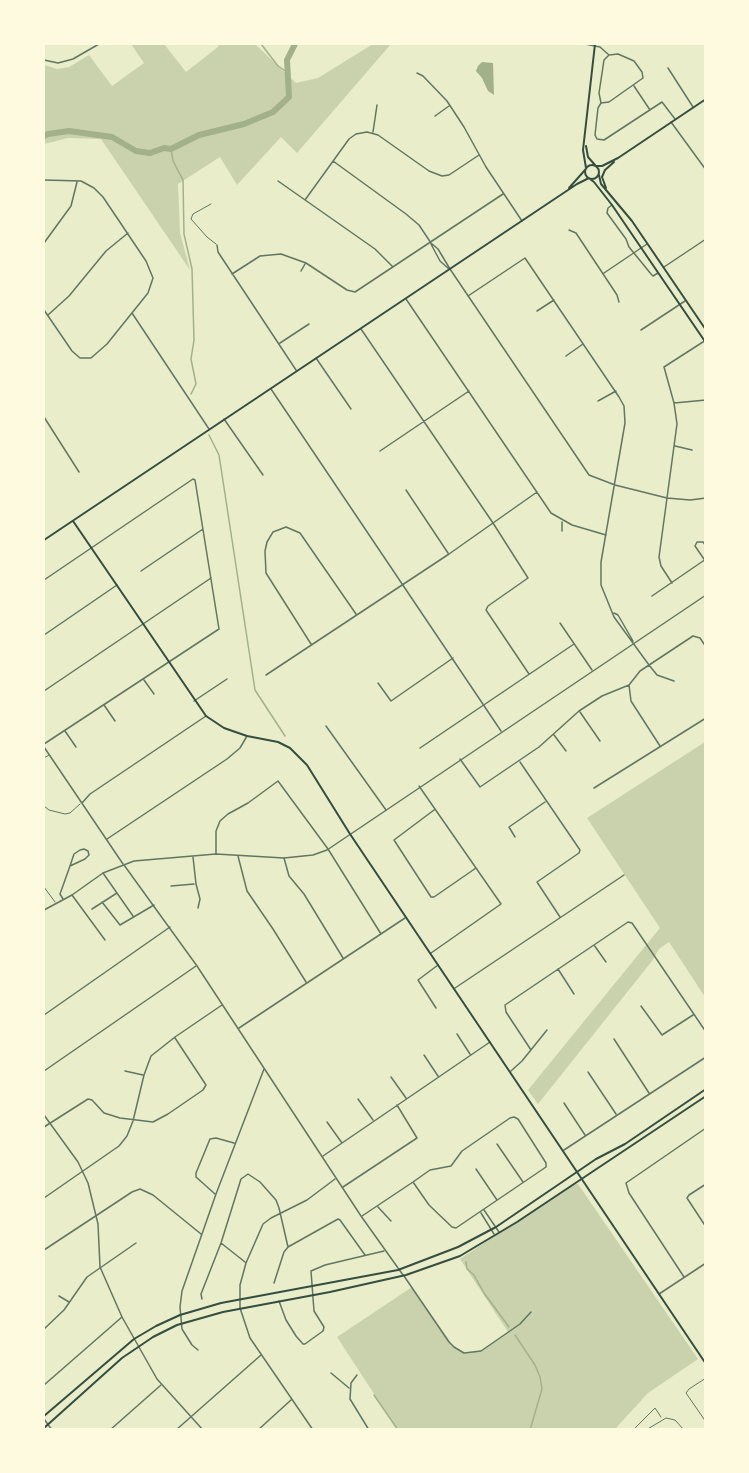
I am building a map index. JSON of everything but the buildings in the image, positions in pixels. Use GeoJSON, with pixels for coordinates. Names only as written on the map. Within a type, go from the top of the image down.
{"type":"FeatureCollection","features":[{"type":"Feature","properties":{"kind":"main road"},"geometry":{"type":"LineString","coordinates":[[595,44],[584,153],[585,173],[612,205],[705,341]]}},
{"type":"Feature","properties":{"kind":"main road"},"geometry":{"type":"LineString","coordinates":[[567,191],[591,165],[602,166],[618,158],[705,99]]}},
{"type":"Feature","properties":{"kind":"main road"},"geometry":{"type":"LineString","coordinates":[[585,144],[588,157],[599,169],[601,184],[610,193]]}},
{"type":"Feature","properties":{"kind":"main road"},"geometry":{"type":"LineString","coordinates":[[44,540],[567,191],[589,179],[596,178],[618,158]]}},
{"type":"Feature","properties":{"kind":"main road"},"geometry":{"type":"LineString","coordinates":[[605,170],[603,181],[610,193],[705,330]]}},
{"type":"Feature","properties":{"kind":"main road"},"geometry":{"type":"LineString","coordinates":[[73,521],[206,716],[219,726],[247,736],[278,742],[290,748],[300,758],[705,1364]]}},
{"type":"Feature","properties":{"kind":"main road"},"geometry":{"type":"LineString","coordinates":[[44,1418],[134,1339],[156,1326],[180,1315],[241,1300],[398,1270],[458,1247],[495,1227],[577,1172],[625,1144],[705,1089]]}},
{"type":"Feature","properties":{"kind":"main road"},"geometry":{"type":"LineString","coordinates":[[44,1428],[115,1364],[139,1346],[182,1323],[240,1308],[403,1276],[452,1259],[496,1236],[705,1096]]}},
{"type":"Feature","properties":{"kind":"street"},"geometry":{"type":"LineString","coordinates":[[44,60],[58,63],[73,59],[99,44]]}},
{"type":"Feature","properties":{"kind":"street"},"geometry":{"type":"LineString","coordinates":[[585,44],[595,44],[609,55]]}},
{"type":"Feature","properties":{"kind":"street"},"geometry":{"type":"LineString","coordinates":[[601,103],[609,102],[634,86],[644,76],[636,63],[621,54],[614,53],[604,60],[599,93],[601,103],[598,108],[595,135],[600,141],[663,102],[675,119]]}},
{"type":"Feature","properties":{"kind":"street"},"geometry":{"type":"LineString","coordinates":[[668,68],[693,107]]}},
{"type":"Feature","properties":{"kind":"street"},"geometry":{"type":"LineString","coordinates":[[417,73],[431,83],[450,105],[522,221]]}},
{"type":"Feature","properties":{"kind":"street"},"geometry":{"type":"LineString","coordinates":[[634,86],[650,110]]}},
{"type":"Feature","properties":{"kind":"street"},"geometry":{"type":"LineString","coordinates":[[373,133],[377,105]]}},
{"type":"Feature","properties":{"kind":"street"},"geometry":{"type":"LineString","coordinates":[[435,116],[450,105]]}},
{"type":"Feature","properties":{"kind":"street"},"geometry":{"type":"LineString","coordinates":[[671,122],[705,170]]}},
{"type":"Feature","properties":{"kind":"street"},"geometry":{"type":"LineString","coordinates":[[305,200],[353,135],[363,132],[373,133],[429,171],[442,176],[449,175],[479,155]]}},
{"type":"Feature","properties":{"kind":"street"},"geometry":{"type":"LineString","coordinates":[[333,161],[414,220],[438,249],[590,476],[667,498],[690,500],[705,498]]}},
{"type":"Feature","properties":{"kind":"street"},"geometry":{"type":"LineString","coordinates":[[44,180],[78,181],[91,185],[128,233],[153,274],[151,289],[107,344],[95,356],[87,359],[77,356],[44,310]]}},
{"type":"Feature","properties":{"kind":"street"},"geometry":{"type":"LineString","coordinates":[[44,243],[72,206],[78,181]]}},
{"type":"Feature","properties":{"kind":"street"},"geometry":{"type":"LineString","coordinates":[[278,181],[375,249],[393,268]]}},
{"type":"Feature","properties":{"kind":"street"},"geometry":{"type":"LineString","coordinates":[[232,274],[253,260],[266,255],[281,255],[306,263],[347,290],[355,292],[504,194]]}},
{"type":"Feature","properties":{"kind":"street"},"geometry":{"type":"LineString","coordinates":[[612,205],[608,208],[607,213],[634,253],[651,274],[654,276],[658,273]]}},
{"type":"Feature","properties":{"kind":"street"},"geometry":{"type":"LineString","coordinates":[[568,230],[576,233],[617,295],[619,302]]}},
{"type":"Feature","properties":{"kind":"street"},"geometry":{"type":"LineString","coordinates":[[48,315],[69,296],[106,251],[128,233]]}},
{"type":"Feature","properties":{"kind":"street"},"geometry":{"type":"LineString","coordinates":[[663,268],[705,239]]}},
{"type":"Feature","properties":{"kind":"street"},"geometry":{"type":"LineString","coordinates":[[431,243],[440,261],[450,269]]}},
{"type":"Feature","properties":{"kind":"street"},"geometry":{"type":"LineString","coordinates":[[217,244],[218,252],[297,370]]}},
{"type":"Feature","properties":{"kind":"street"},"geometry":{"type":"LineString","coordinates":[[603,274],[647,244]]}},
{"type":"Feature","properties":{"kind":"street"},"geometry":{"type":"LineString","coordinates":[[468,296],[525,258],[616,391],[626,415],[601,562],[601,585],[614,617],[649,665],[657,675],[674,681]]}},
{"type":"Feature","properties":{"kind":"street"},"geometry":{"type":"LineString","coordinates":[[301,271],[306,263]]}},
{"type":"Feature","properties":{"kind":"street"},"geometry":{"type":"LineString","coordinates":[[406,298],[551,513],[562,521],[606,535]]}},
{"type":"Feature","properties":{"kind":"street"},"geometry":{"type":"LineString","coordinates":[[537,311],[554,299]]}},
{"type":"Feature","properties":{"kind":"street"},"geometry":{"type":"LineString","coordinates":[[641,330],[685,301]]}},
{"type":"Feature","properties":{"kind":"street"},"geometry":{"type":"LineString","coordinates":[[131,312],[209,429]]}},
{"type":"Feature","properties":{"kind":"street"},"geometry":{"type":"LineString","coordinates":[[279,344],[309,324]]}},
{"type":"Feature","properties":{"kind":"street"},"geometry":{"type":"LineString","coordinates":[[361,328],[494,523],[528,578],[488,606],[486,610],[528,674]]}},
{"type":"Feature","properties":{"kind":"street"},"geometry":{"type":"LineString","coordinates":[[672,583],[659,557],[677,419],[665,365],[705,341]]}},
{"type":"Feature","properties":{"kind":"street"},"geometry":{"type":"LineString","coordinates":[[566,356],[584,343]]}},
{"type":"Feature","properties":{"kind":"street"},"geometry":{"type":"LineString","coordinates":[[316,358],[351,409]]}},
{"type":"Feature","properties":{"kind":"street"},"geometry":{"type":"LineString","coordinates":[[270,388],[501,731]]}},
{"type":"Feature","properties":{"kind":"street"},"geometry":{"type":"LineString","coordinates":[[380,451],[469,391]]}},
{"type":"Feature","properties":{"kind":"street"},"geometry":{"type":"LineString","coordinates":[[598,401],[616,391]]}},
{"type":"Feature","properties":{"kind":"street"},"geometry":{"type":"LineString","coordinates":[[674,403],[705,400]]}},
{"type":"Feature","properties":{"kind":"street"},"geometry":{"type":"LineString","coordinates":[[44,417],[79,472]]}},
{"type":"Feature","properties":{"kind":"street"},"geometry":{"type":"LineString","coordinates":[[224,419],[263,475]]}},
{"type":"Feature","properties":{"kind":"street"},"geometry":{"type":"LineString","coordinates":[[674,446],[692,450]]}},
{"type":"Feature","properties":{"kind":"street"},"geometry":{"type":"LineString","coordinates":[[44,580],[194,479],[219,627],[44,746],[123,864],[197,966],[361,1216],[449,1342],[464,1353],[476,1353],[520,1324],[531,1312]]}},
{"type":"Feature","properties":{"kind":"street"},"geometry":{"type":"LineString","coordinates":[[406,490],[449,554]]}},
{"type":"Feature","properties":{"kind":"street"},"geometry":{"type":"LineString","coordinates":[[266,675],[449,554],[537,492]]}},
{"type":"Feature","properties":{"kind":"street"},"geometry":{"type":"LineString","coordinates":[[562,521],[562,531]]}},
{"type":"Feature","properties":{"kind":"street"},"geometry":{"type":"LineString","coordinates":[[311,645],[266,573],[264,555],[269,537],[276,530],[286,527],[295,530],[304,539],[356,615]]}},
{"type":"Feature","properties":{"kind":"street"},"geometry":{"type":"LineString","coordinates":[[141,571],[204,529]]}},
{"type":"Feature","properties":{"kind":"street"},"geometry":{"type":"LineString","coordinates":[[652,596],[705,561],[695,546],[697,542],[703,542],[705,546]]}},
{"type":"Feature","properties":{"kind":"street"},"geometry":{"type":"LineString","coordinates":[[44,691],[211,578]]}},
{"type":"Feature","properties":{"kind":"street"},"geometry":{"type":"LineString","coordinates":[[44,634],[117,585]]}},
{"type":"Feature","properties":{"kind":"street"},"geometry":{"type":"LineString","coordinates":[[44,910],[72,895],[103,873],[123,864],[151,858],[216,855],[284,858],[313,855],[328,849],[705,595]]}},
{"type":"Feature","properties":{"kind":"street"},"geometry":{"type":"LineString","coordinates":[[702,597],[705,603]]}},
{"type":"Feature","properties":{"kind":"street"},"geometry":{"type":"LineString","coordinates":[[560,623],[592,670]]}},
{"type":"Feature","properties":{"kind":"street"},"geometry":{"type":"LineString","coordinates":[[460,759],[480,787],[519,761],[579,711],[608,693],[629,685],[637,673],[693,636],[700,638],[705,647]]}},
{"type":"Feature","properties":{"kind":"street"},"geometry":{"type":"LineString","coordinates":[[420,748],[574,644]]}},
{"type":"Feature","properties":{"kind":"street"},"geometry":{"type":"LineString","coordinates":[[378,683],[391,701],[453,658]]}},
{"type":"Feature","properties":{"kind":"street"},"geometry":{"type":"LineString","coordinates":[[144,679],[154,694]]}},
{"type":"Feature","properties":{"kind":"street"},"geometry":{"type":"LineString","coordinates":[[194,701],[227,679]]}},
{"type":"Feature","properties":{"kind":"street"},"geometry":{"type":"LineString","coordinates":[[629,685],[631,701],[660,746]]}},
{"type":"Feature","properties":{"kind":"street"},"geometry":{"type":"LineString","coordinates":[[104,705],[115,721]]}},
{"type":"Feature","properties":{"kind":"street"},"geometry":{"type":"LineString","coordinates":[[579,711],[600,741]]}},
{"type":"Feature","properties":{"kind":"street"},"geometry":{"type":"LineString","coordinates":[[82,802],[90,794],[206,716]]}},
{"type":"Feature","properties":{"kind":"street"},"geometry":{"type":"LineString","coordinates":[[594,788],[705,717]]}},
{"type":"Feature","properties":{"kind":"street"},"geometry":{"type":"LineString","coordinates":[[326,726],[386,810]]}},
{"type":"Feature","properties":{"kind":"street"},"geometry":{"type":"LineString","coordinates":[[65,730],[75,747]]}},
{"type":"Feature","properties":{"kind":"street"},"geometry":{"type":"LineString","coordinates":[[553,734],[566,751]]}},
{"type":"Feature","properties":{"kind":"street"},"geometry":{"type":"LineString","coordinates":[[107,839],[227,759],[240,748],[247,736]]}},
{"type":"Feature","properties":{"kind":"street"},"geometry":{"type":"LineString","coordinates":[[519,761],[580,850],[579,853],[537,881],[560,917]]}},
{"type":"Feature","properties":{"kind":"street"},"geometry":{"type":"LineString","coordinates":[[216,855],[216,831],[220,821],[278,781],[328,849],[381,934]]}},
{"type":"Feature","properties":{"kind":"street"},"geometry":{"type":"LineString","coordinates":[[419,786],[500,902],[500,906],[430,953]]}},
{"type":"Feature","properties":{"kind":"street"},"geometry":{"type":"LineString","coordinates":[[515,837],[509,827],[547,801]]}},
{"type":"Feature","properties":{"kind":"street"},"geometry":{"type":"LineString","coordinates":[[435,810],[394,840],[431,897],[476,868]]}},
{"type":"Feature","properties":{"kind":"street"},"geometry":{"type":"LineString","coordinates":[[63,900],[60,894],[74,854],[84,849],[88,851],[85,859],[70,866]]}},
{"type":"Feature","properties":{"kind":"street"},"geometry":{"type":"LineString","coordinates":[[193,856],[200,899],[198,908]]}},
{"type":"Feature","properties":{"kind":"street"},"geometry":{"type":"LineString","coordinates":[[238,856],[248,891],[306,983]]}},
{"type":"Feature","properties":{"kind":"street"},"geometry":{"type":"LineString","coordinates":[[284,858],[286,870],[304,894],[344,958]]}},
{"type":"Feature","properties":{"kind":"street"},"geometry":{"type":"LineString","coordinates":[[103,873],[133,917]]}},
{"type":"Feature","properties":{"kind":"street"},"geometry":{"type":"LineString","coordinates":[[454,988],[624,875]]}},
{"type":"Feature","properties":{"kind":"street"},"geometry":{"type":"LineString","coordinates":[[171,886],[196,884]]}},
{"type":"Feature","properties":{"kind":"street"},"geometry":{"type":"LineString","coordinates":[[92,909],[117,893]]}},
{"type":"Feature","properties":{"kind":"street"},"geometry":{"type":"LineString","coordinates":[[72,895],[105,940]]}},
{"type":"Feature","properties":{"kind":"street"},"geometry":{"type":"LineString","coordinates":[[102,902],[119,925],[154,905]]}},
{"type":"Feature","properties":{"kind":"street"},"geometry":{"type":"LineString","coordinates":[[238,1029],[407,918]]}},
{"type":"Feature","properties":{"kind":"street"},"geometry":{"type":"LineString","coordinates":[[531,1050],[506,1012],[505,1005],[627,922],[631,922],[705,1032]]}},
{"type":"Feature","properties":{"kind":"street"},"geometry":{"type":"LineString","coordinates":[[44,1015],[170,927]]}},
{"type":"Feature","properties":{"kind":"street"},"geometry":{"type":"LineString","coordinates":[[594,944],[606,962]]}},
{"type":"Feature","properties":{"kind":"street"},"geometry":{"type":"LineString","coordinates":[[436,1008],[418,980],[438,965]]}},
{"type":"Feature","properties":{"kind":"street"},"geometry":{"type":"LineString","coordinates":[[44,1071],[197,966]]}},
{"type":"Feature","properties":{"kind":"street"},"geometry":{"type":"LineString","coordinates":[[557,969],[574,994]]}},
{"type":"Feature","properties":{"kind":"street"},"geometry":{"type":"LineString","coordinates":[[44,1193],[45,1197],[119,1146],[127,1136],[133,1120],[144,1075],[152,1056],[175,1037],[223,1005]]}},
{"type":"Feature","properties":{"kind":"street"},"geometry":{"type":"LineString","coordinates":[[641,1006],[662,1035],[694,1014]]}},
{"type":"Feature","properties":{"kind":"street"},"geometry":{"type":"LineString","coordinates":[[510,1071],[547,1030]]}},
{"type":"Feature","properties":{"kind":"street"},"geometry":{"type":"LineString","coordinates":[[457,1035],[470,1054]]}},
{"type":"Feature","properties":{"kind":"street"},"geometry":{"type":"LineString","coordinates":[[44,1127],[88,1099],[92,1100],[104,1113],[153,1122],[203,1090],[206,1085],[175,1037]]}},
{"type":"Feature","properties":{"kind":"street"},"geometry":{"type":"LineString","coordinates":[[614,1038],[650,1094]]}},
{"type":"Feature","properties":{"kind":"street"},"geometry":{"type":"LineString","coordinates":[[322,1157],[490,1042]]}},
{"type":"Feature","properties":{"kind":"street"},"geometry":{"type":"LineString","coordinates":[[424,1055],[438,1076]]}},
{"type":"Feature","properties":{"kind":"street"},"geometry":{"type":"LineString","coordinates":[[563,1150],[705,1057]]}},
{"type":"Feature","properties":{"kind":"street"},"geometry":{"type":"LineString","coordinates":[[198,1350],[182,1329],[180,1315],[182,1291],[264,1067]]}},
{"type":"Feature","properties":{"kind":"street"},"geometry":{"type":"LineString","coordinates":[[125,1071],[144,1075]]}},
{"type":"Feature","properties":{"kind":"street"},"geometry":{"type":"LineString","coordinates":[[588,1072],[617,1115]]}},
{"type":"Feature","properties":{"kind":"street"},"geometry":{"type":"LineString","coordinates":[[391,1077],[406,1099]]}},
{"type":"Feature","properties":{"kind":"street"},"geometry":{"type":"LineString","coordinates":[[358,1099],[374,1121]]}},
{"type":"Feature","properties":{"kind":"street"},"geometry":{"type":"LineString","coordinates":[[564,1103],[586,1135]]}},
{"type":"Feature","properties":{"kind":"street"},"geometry":{"type":"LineString","coordinates":[[343,1188],[417,1138],[397,1105]]}},
{"type":"Feature","properties":{"kind":"street"},"geometry":{"type":"LineString","coordinates":[[44,1115],[51,1122],[88,1184],[97,1216],[100,1267],[122,1317],[162,1385],[203,1430]]}},
{"type":"Feature","properties":{"kind":"street"},"geometry":{"type":"LineString","coordinates":[[361,1216],[434,1168],[448,1167],[478,1138],[510,1118],[518,1119],[546,1166],[456,1228],[452,1227],[429,1205],[413,1182]]}},
{"type":"Feature","properties":{"kind":"street"},"geometry":{"type":"LineString","coordinates":[[327,1122],[342,1143]]}},
{"type":"Feature","properties":{"kind":"street"},"geometry":{"type":"LineString","coordinates":[[684,1277],[629,1193],[626,1183],[705,1128]]}},
{"type":"Feature","properties":{"kind":"street"},"geometry":{"type":"LineString","coordinates":[[216,1194],[196,1177],[196,1173],[210,1139],[216,1138],[235,1144]]}},
{"type":"Feature","properties":{"kind":"street"},"geometry":{"type":"LineString","coordinates":[[497,1144],[523,1183]]}},
{"type":"Feature","properties":{"kind":"street"},"geometry":{"type":"LineString","coordinates":[[476,1169],[497,1201]]}},
{"type":"Feature","properties":{"kind":"street"},"geometry":{"type":"LineString","coordinates":[[202,1299],[201,1294],[221,1243],[241,1179],[245,1175],[250,1174],[260,1182],[276,1200],[288,1247]]}},
{"type":"Feature","properties":{"kind":"street"},"geometry":{"type":"LineString","coordinates":[[314,1430],[250,1338],[240,1308],[240,1286],[246,1263],[260,1228],[279,1214],[307,1200],[336,1178]]}},
{"type":"Feature","properties":{"kind":"street"},"geometry":{"type":"LineString","coordinates":[[705,1184],[689,1194],[687,1198],[705,1227]]}},
{"type":"Feature","properties":{"kind":"street"},"geometry":{"type":"LineString","coordinates":[[44,1250],[132,1192],[144,1190],[201,1235]]}},
{"type":"Feature","properties":{"kind":"street"},"geometry":{"type":"LineString","coordinates":[[377,1206],[391,1221]]}},
{"type":"Feature","properties":{"kind":"street"},"geometry":{"type":"LineString","coordinates":[[484,1210],[500,1233]]}},
{"type":"Feature","properties":{"kind":"street"},"geometry":{"type":"LineString","coordinates":[[480,1212],[496,1236]]}},
{"type":"Feature","properties":{"kind":"street"},"geometry":{"type":"LineString","coordinates":[[274,1283],[284,1252],[288,1247],[338,1219],[364,1255]]}},
{"type":"Feature","properties":{"kind":"street"},"geometry":{"type":"LineString","coordinates":[[44,1329],[60,1314],[87,1277],[136,1243]]}},
{"type":"Feature","properties":{"kind":"street"},"geometry":{"type":"LineString","coordinates":[[221,1243],[246,1263]]}},
{"type":"Feature","properties":{"kind":"street"},"geometry":{"type":"LineString","coordinates":[[279,1301],[286,1320],[296,1336],[305,1344],[323,1331],[324,1327],[314,1311],[310,1273],[325,1265],[385,1251]]}},
{"type":"Feature","properties":{"kind":"street"},"geometry":{"type":"LineString","coordinates":[[658,1295],[705,1263]]}},
{"type":"Feature","properties":{"kind":"street"},"geometry":{"type":"LineString","coordinates":[[59,1296],[69,1302]]}},
{"type":"Feature","properties":{"kind":"street"},"geometry":{"type":"LineString","coordinates":[[44,1385],[122,1317]]}},
{"type":"Feature","properties":{"kind":"street"},"geometry":{"type":"LineString","coordinates":[[176,1430],[261,1355]]}},
{"type":"Feature","properties":{"kind":"street"},"geometry":{"type":"LineString","coordinates":[[331,1373],[343,1386],[350,1389]]}},
{"type":"Feature","properties":{"kind":"street"},"geometry":{"type":"LineString","coordinates":[[357,1375],[352,1380],[351,1402],[369,1430]]}},
{"type":"Feature","properties":{"kind":"street"},"geometry":{"type":"LineString","coordinates":[[110,1430],[162,1385]]}},
{"type":"Feature","properties":{"kind":"street"},"geometry":{"type":"LineString","coordinates":[[259,1429],[292,1399]]}},
{"type":"Feature","properties":{"kind":"street"},"geometry":{"type":"LineString","coordinates":[[44,1418],[52,1430]]}},
{"type":"Feature","properties":{"kind":"lane"},"geometry":{"type":"LineString","coordinates":[[211,204],[194,214],[191,219],[207,237],[217,244]]}},
{"type":"Feature","properties":{"kind":"lane"},"geometry":{"type":"LineString","coordinates":[[44,758],[49,755]]}},
{"type":"Feature","properties":{"kind":"lane"},"geometry":{"type":"LineString","coordinates":[[44,806],[59,814],[65,814],[70,813],[82,802]]}},
{"type":"Feature","properties":{"kind":"lane"},"geometry":{"type":"LineString","coordinates":[[44,887],[56,904]]}},
{"type":"Feature","properties":{"kind":"lane"},"geometry":{"type":"LineString","coordinates":[[705,1378],[686,1393],[705,1422]]}},
{"type":"Feature","properties":{"kind":"lane"},"geometry":{"type":"LineString","coordinates":[[633,1430],[655,1408],[663,1419]]}},
{"type":"Feature","properties":{"kind":"lane"},"geometry":{"type":"LineString","coordinates":[[646,1430],[663,1419],[675,1420],[684,1430]]}},
{"type":"Feature","properties":{"kind":"shaded area"},"geometry":{"type":"Polygon","coordinates":[[[131,44],[164,44],[186,72],[219,44],[255,44],[296,83],[318,78],[373,44],[391,44],[297,153],[281,137],[237,185],[220,157],[178,184],[180,233],[190,270],[101,139],[68,138],[44,144],[44,65],[57,69],[69,67],[89,55],[112,86],[144,63],[131,44]]]}},
{"type":"Feature","properties":{"kind":"shaded area"},"geometry":{"type":"Polygon","coordinates":[[[482,62],[493,63],[494,95],[488,91],[476,71],[482,62]]]}},
{"type":"Feature","properties":{"kind":"shaded area"},"geometry":{"type":"Polygon","coordinates":[[[705,742],[705,997],[669,942],[659,949],[652,961],[538,1104],[528,1090],[660,928],[587,818],[705,742]]]}},
{"type":"Feature","properties":{"kind":"shaded area"},"geometry":{"type":"Polygon","coordinates":[[[573,1184],[578,1184],[698,1359],[648,1393],[615,1429],[397,1429],[337,1337],[412,1287],[454,1347],[464,1353],[481,1351],[508,1332],[460,1259],[573,1184]]]}},
{"type":"Feature","properties":{"kind":"waterway"},"geometry":{"type":"LineString","coordinates":[[261,44],[278,66],[287,72]]}},
{"type":"Feature","properties":{"kind":"waterway"},"geometry":{"type":"LineString","coordinates":[[44,136],[69,131],[112,137],[136,151],[150,153],[164,148],[171,149],[199,135],[244,124],[273,112],[289,97],[287,60],[295,44]]}},
{"type":"Feature","properties":{"kind":"waterway"},"geometry":{"type":"LineString","coordinates":[[171,149],[173,161],[183,180],[184,234],[192,269],[194,340],[191,359],[196,384],[191,394]]}},
{"type":"Feature","properties":{"kind":"waterway"},"geometry":{"type":"LineString","coordinates":[[209,435],[219,455],[255,690],[285,736]]}},
{"type":"Feature","properties":{"kind":"waterway"},"geometry":{"type":"LineString","coordinates":[[466,1262],[467,1269],[474,1275],[509,1327]]}},
{"type":"Feature","properties":{"kind":"waterway"},"geometry":{"type":"LineString","coordinates":[[515,1335],[535,1365],[542,1389],[530,1430]]}},
{"type":"Feature","properties":{"kind":"waterway"},"geometry":{"type":"LineString","coordinates":[[374,1395],[398,1430]]}}]}
